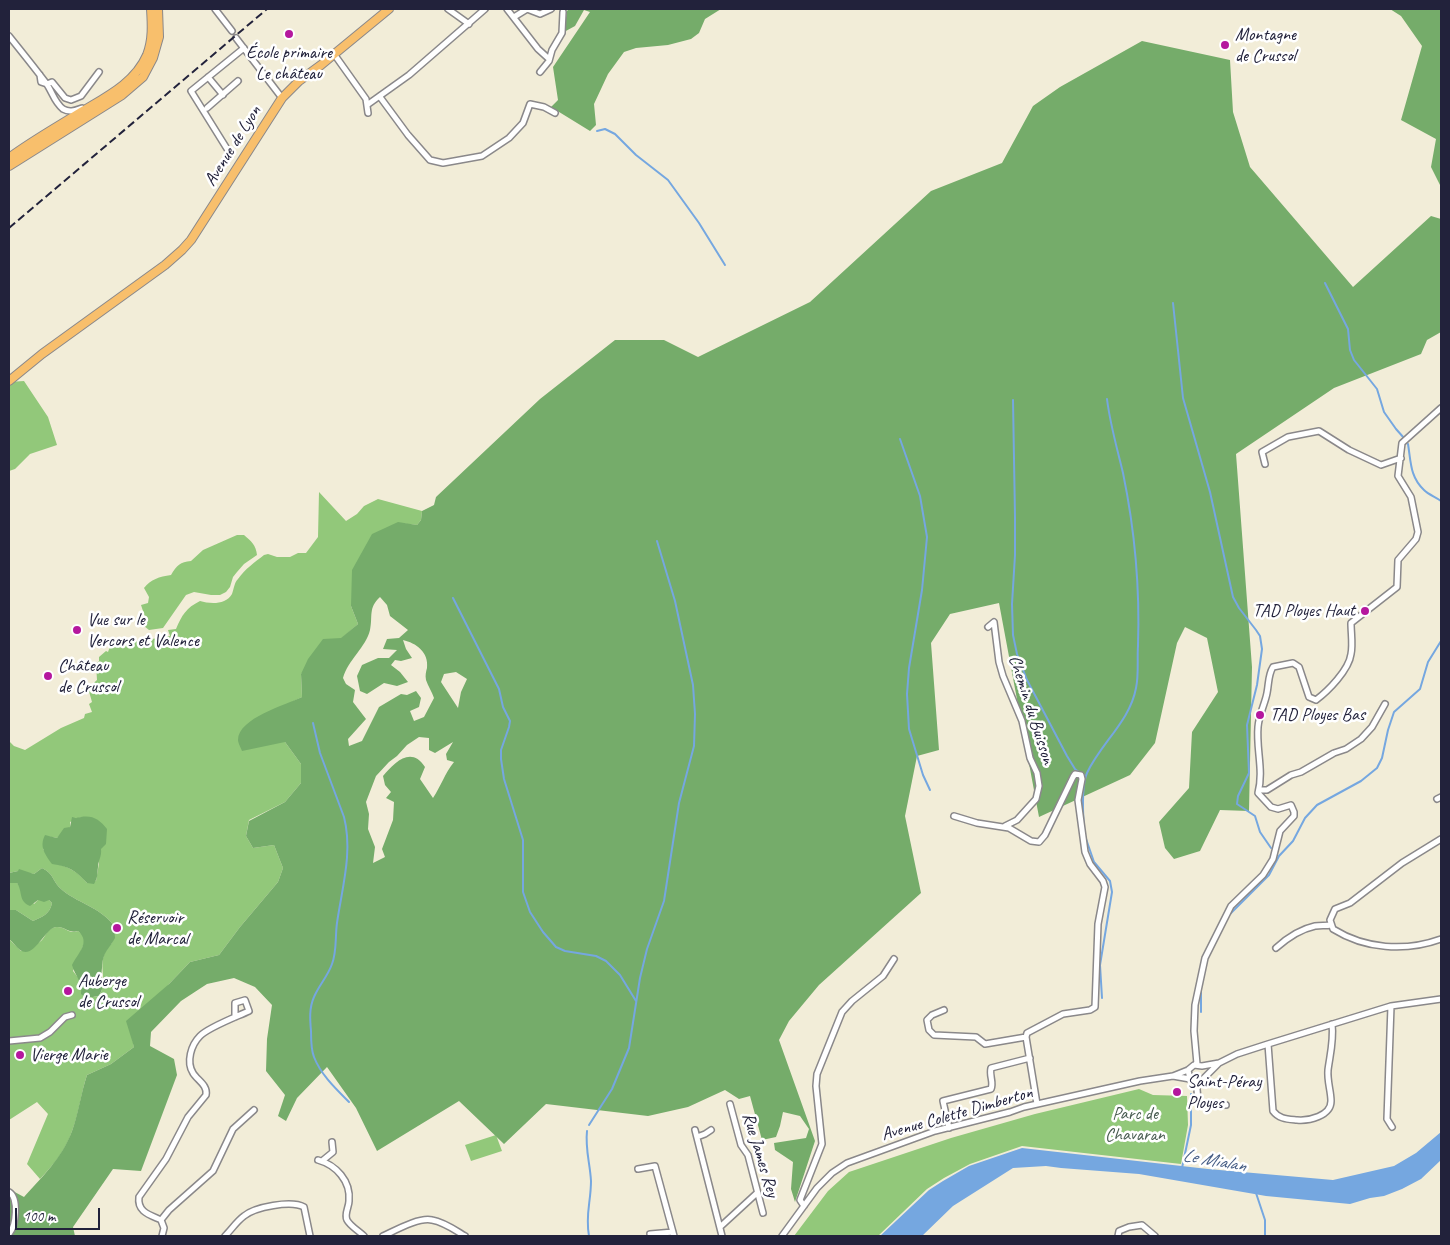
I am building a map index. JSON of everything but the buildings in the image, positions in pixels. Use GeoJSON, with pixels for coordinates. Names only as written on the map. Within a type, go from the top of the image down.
{"type":"FeatureCollection","features":[{"type":"Feature","properties":{"kind":"main road"},"geometry":{"type":"LineString","coordinates":[[9,158],[125,84],[143,63],[147,54],[152,36],[151,9]]}},
{"type":"Feature","properties":{"kind":"main road"},"geometry":{"type":"LineString","coordinates":[[9,166],[122,95],[142,77],[153,58],[159,37],[158,9]]}},
{"type":"Feature","properties":{"kind":"main road","name":"Avenue de Lyon"},"geometry":{"type":"LineString","coordinates":[[9,380],[165,265],[182,250],[191,240],[232,178],[282,98],[299,81],[389,9]]}},
{"type":"Feature","properties":{"kind":"street"},"geometry":{"type":"LineString","coordinates":[[215,9],[232,31]]}},
{"type":"Feature","properties":{"kind":"street"},"geometry":{"type":"LineString","coordinates":[[448,9],[468,24]]}},
{"type":"Feature","properties":{"kind":"street"},"geometry":{"type":"LineString","coordinates":[[367,105],[380,97],[485,9]]}},
{"type":"Feature","properties":{"kind":"street"},"geometry":{"type":"LineString","coordinates":[[507,9],[538,49],[549,59]]}},
{"type":"Feature","properties":{"kind":"street"},"geometry":{"type":"LineString","coordinates":[[514,17],[527,9],[540,14],[551,9]]}},
{"type":"Feature","properties":{"kind":"street"},"geometry":{"type":"LineString","coordinates":[[540,72],[562,33],[562,10]]}},
{"type":"Feature","properties":{"kind":"street"},"geometry":{"type":"LineString","coordinates":[[9,36],[39,74],[41,82],[47,84],[52,82],[65,98],[76,100],[99,72]]}},
{"type":"Feature","properties":{"kind":"street"},"geometry":{"type":"LineString","coordinates":[[236,38],[282,98]]}},
{"type":"Feature","properties":{"kind":"street"},"geometry":{"type":"LineString","coordinates":[[229,152],[191,91],[244,48]]}},
{"type":"Feature","properties":{"kind":"street"},"geometry":{"type":"LineString","coordinates":[[334,54],[366,99],[368,113]]}},
{"type":"Feature","properties":{"kind":"street"},"geometry":{"type":"LineString","coordinates":[[208,77],[223,95]]}},
{"type":"Feature","properties":{"kind":"street"},"geometry":{"type":"LineString","coordinates":[[207,108],[238,82]]}},
{"type":"Feature","properties":{"kind":"street"},"geometry":{"type":"LineString","coordinates":[[47,84],[54,98],[65,110],[72,111],[92,106]]}},
{"type":"Feature","properties":{"kind":"street"},"geometry":{"type":"LineString","coordinates":[[380,97],[408,135],[430,160],[443,163],[482,156],[509,138],[523,123],[530,104],[544,107],[555,113]]}},
{"type":"Feature","properties":{"kind":"street"},"geometry":{"type":"LineString","coordinates":[[1205,1075],[1200,1065],[1194,1031],[1194,1010],[1205,958],[1228,910],[1263,875],[1273,859],[1280,831],[1294,816],[1291,804],[1278,809],[1272,807],[1260,796],[1258,727],[1269,685],[1269,674],[1273,667],[1293,663],[1299,667],[1309,697],[1316,700],[1327,692],[1343,672],[1351,656],[1351,623],[1397,586],[1398,560],[1416,539],[1418,532],[1411,497],[1398,476],[1402,443],[1441,408]]}},
{"type":"Feature","properties":{"kind":"street"},"geometry":{"type":"LineString","coordinates":[[1266,464],[1262,452],[1288,437],[1319,431],[1349,450],[1381,466],[1400,458]]}},
{"type":"Feature","properties":{"kind":"street","name":"Chemin du Buisson"},"geometry":{"type":"LineString","coordinates":[[988,627],[994,622],[999,662],[1022,721],[1030,758],[1037,773],[1039,786],[1036,800],[1016,820],[1002,828]]}},
{"type":"Feature","properties":{"kind":"street"},"geometry":{"type":"LineString","coordinates":[[1259,790],[1267,790],[1291,775],[1301,772],[1334,753],[1346,749],[1361,739],[1372,727],[1385,704]]}},
{"type":"Feature","properties":{"kind":"street"},"geometry":{"type":"LineString","coordinates":[[944,1010],[932,1015],[927,1020],[929,1030],[934,1035],[976,1037],[985,1044],[1026,1036],[1027,1033],[1063,1014],[1090,1010],[1095,1007],[1098,924],[1105,887],[1103,881],[1090,864],[1085,852],[1078,800],[1082,779],[1079,774],[1073,777],[1046,834],[1039,842],[1032,841],[1009,828],[977,823],[954,816]]}},
{"type":"Feature","properties":{"kind":"street"},"geometry":{"type":"LineString","coordinates":[[1441,839],[1402,863],[1350,903],[1335,909],[1330,920],[1333,929],[1344,936],[1384,947],[1425,945],[1441,939]]}},
{"type":"Feature","properties":{"kind":"street"},"geometry":{"type":"LineString","coordinates":[[1276,948],[1296,934],[1315,926],[1331,925]]}},
{"type":"Feature","properties":{"kind":"street"},"geometry":{"type":"LineString","coordinates":[[804,1206],[800,1200],[822,1144],[816,1086],[817,1074],[842,1012],[852,1001],[883,976],[894,959]]}},
{"type":"Feature","properties":{"kind":"street","name":"Avenue Colette Dimberton"},"geometry":{"type":"LineString","coordinates":[[1173,1076],[1197,1082],[1202,1080],[1219,1063],[1237,1054],[1391,1006],[1441,999]]}},
{"type":"Feature","properties":{"kind":"street"},"geometry":{"type":"LineString","coordinates":[[162,1220],[144,1212],[140,1207],[139,1196],[166,1159],[188,1117],[206,1095],[207,1091],[193,1074],[189,1063],[191,1052],[200,1036],[249,1011],[245,1000],[235,1003],[235,1018]]}},
{"type":"Feature","properties":{"kind":"street"},"geometry":{"type":"LineString","coordinates":[[1391,1006],[1387,1118],[1392,1127]]}},
{"type":"Feature","properties":{"kind":"street"},"geometry":{"type":"LineString","coordinates":[[9,1041],[40,1038],[50,1032],[65,1018],[72,1015]]}},
{"type":"Feature","properties":{"kind":"street"},"geometry":{"type":"LineString","coordinates":[[1268,1044],[1271,1102],[1276,1116],[1300,1120],[1315,1118],[1327,1111],[1331,1103],[1328,1071],[1332,1054],[1332,1024]]}},
{"type":"Feature","properties":{"kind":"street"},"geometry":{"type":"LineString","coordinates":[[1026,1036],[1037,1104]]}},
{"type":"Feature","properties":{"kind":"street"},"geometry":{"type":"LineString","coordinates":[[949,1128],[943,1101],[991,1089],[993,1085],[991,1068],[1030,1058]]}},
{"type":"Feature","properties":{"kind":"street","name":"Avenue Colette Dimberton"},"geometry":{"type":"LineString","coordinates":[[782,1236],[824,1180],[847,1163],[949,1128],[1037,1104],[1173,1076],[1188,1070],[1191,1066],[1219,1063]]}},
{"type":"Feature","properties":{"kind":"street"},"geometry":{"type":"LineString","coordinates":[[1188,1070],[1190,1079]]}},
{"type":"Feature","properties":{"kind":"street"},"geometry":{"type":"LineString","coordinates":[[1197,1082],[1200,1104],[1210,1106],[1226,1105]]}},
{"type":"Feature","properties":{"kind":"street","name":"Rue James Rey"},"geometry":{"type":"LineString","coordinates":[[730,1104],[740,1145],[748,1155],[764,1213]]}},
{"type":"Feature","properties":{"kind":"street"},"geometry":{"type":"LineString","coordinates":[[162,1236],[164,1228],[162,1220],[169,1210],[213,1171],[233,1129],[254,1110]]}},
{"type":"Feature","properties":{"kind":"street"},"geometry":{"type":"LineString","coordinates":[[695,1130],[722,1236]]}},
{"type":"Feature","properties":{"kind":"street"},"geometry":{"type":"LineString","coordinates":[[697,1136],[711,1130]]}},
{"type":"Feature","properties":{"kind":"street"},"geometry":{"type":"LineString","coordinates":[[332,1142],[332,1152],[320,1161],[341,1174],[346,1181],[350,1192],[346,1213],[347,1220],[364,1236]]}},
{"type":"Feature","properties":{"kind":"street"},"geometry":{"type":"LineString","coordinates":[[638,1169],[655,1166],[674,1234],[650,1234]]}},
{"type":"Feature","properties":{"kind":"street"},"geometry":{"type":"LineString","coordinates":[[9,1192],[14,1196],[16,1205],[12,1230],[9,1234]]}},
{"type":"Feature","properties":{"kind":"street"},"geometry":{"type":"LineString","coordinates":[[720,1227],[757,1193]]}},
{"type":"Feature","properties":{"kind":"street"},"geometry":{"type":"LineString","coordinates":[[225,1236],[243,1216],[256,1209],[290,1204],[304,1207],[310,1236]]}},
{"type":"Feature","properties":{"kind":"street"},"geometry":{"type":"LineString","coordinates":[[383,1236],[410,1224],[430,1219],[442,1223],[465,1236]]}},
{"type":"Feature","properties":{"kind":"street"},"geometry":{"type":"LineString","coordinates":[[1118,1236],[1119,1231],[1142,1225],[1155,1236]]}},
{"type":"Feature","properties":{"kind":"green space"},"geometry":{"type":"Polygon","coordinates":[[[569,9],[721,9],[705,19],[699,33],[691,39],[668,45],[636,48],[624,52],[608,74],[594,104],[596,125],[590,131],[551,107],[558,100],[553,67],[590,12],[584,10],[575,26],[564,32],[567,11],[569,9]]]}},
{"type":"Feature","properties":{"kind":"green space"},"geometry":{"type":"Polygon","coordinates":[[[1390,9],[1441,9],[1441,187],[1431,167],[1436,139],[1401,120],[1422,46],[1401,16],[1390,9]]]}},
{"type":"Feature","properties":{"kind":"green space"},"geometry":{"type":"Polygon","coordinates":[[[1142,41],[1230,60],[1233,112],[1250,167],[1353,287],[1431,216],[1441,219],[1441,332],[1427,340],[1421,354],[1334,388],[1236,454],[1252,667],[1249,811],[1220,810],[1200,851],[1174,859],[1165,848],[1159,822],[1189,788],[1192,732],[1218,692],[1207,638],[1185,627],[1177,643],[1155,743],[1130,775],[1039,817],[999,603],[950,614],[931,643],[939,750],[917,756],[905,816],[921,893],[819,985],[789,1021],[779,1040],[815,1141],[795,1202],[791,1189],[793,1162],[775,1150],[774,1143],[806,1138],[809,1129],[800,1116],[783,1112],[776,1137],[762,1140],[750,1096],[739,1099],[725,1090],[688,1107],[648,1116],[546,1104],[504,1144],[459,1101],[377,1151],[356,1108],[327,1067],[297,1098],[286,1121],[278,1116],[285,1095],[266,1071],[267,1039],[272,1005],[255,987],[234,978],[207,984],[181,1001],[151,1032],[150,1046],[174,1059],[177,1075],[141,1171],[113,1169],[73,1227],[75,1236],[9,1236],[9,1189],[24,1197],[63,1150],[72,1131],[87,1075],[111,1064],[134,1047],[126,1021],[169,984],[190,962],[219,955],[278,882],[283,868],[274,845],[253,848],[246,836],[249,821],[285,802],[301,783],[301,764],[285,742],[242,751],[238,740],[240,732],[246,725],[264,713],[302,697],[301,674],[308,659],[323,639],[341,638],[358,624],[351,606],[352,570],[372,534],[398,522],[417,525],[421,520],[422,511],[434,505],[436,497],[540,399],[615,340],[664,340],[698,357],[810,302],[931,191],[1002,163],[1033,106],[1060,87],[1142,41]],[[380,597],[372,609],[368,636],[345,671],[343,678],[346,684],[355,690],[353,702],[366,719],[348,739],[349,746],[362,741],[379,707],[401,694],[407,695],[416,691],[421,698],[419,707],[410,711],[414,721],[424,717],[434,698],[426,680],[427,662],[424,653],[413,643],[403,640],[412,658],[401,661],[395,660],[391,665],[408,682],[397,686],[384,683],[367,694],[360,691],[357,676],[362,665],[378,658],[389,658],[397,650],[383,649],[387,639],[399,638],[408,630],[390,616],[387,605],[380,597]],[[456,672],[444,674],[441,682],[458,708],[461,692],[467,679],[456,672]],[[419,737],[407,745],[376,776],[366,802],[369,814],[368,829],[375,847],[373,863],[385,857],[382,849],[393,820],[394,802],[386,798],[391,792],[385,785],[383,776],[403,758],[414,757],[425,767],[420,779],[433,798],[454,762],[447,760],[446,754],[453,742],[435,753],[429,750],[429,738],[419,737]]]}},
{"type":"Feature","properties":{"kind":"green space"},"geometry":{"type":"Polygon","coordinates":[[[24,381],[48,417],[57,445],[30,454],[15,469],[9,471],[9,382],[24,381]]]}},
{"type":"Feature","properties":{"kind":"green space"},"geometry":{"type":"Polygon","coordinates":[[[319,492],[346,521],[357,514],[364,506],[378,499],[422,511],[421,520],[417,525],[398,523],[351,606],[358,624],[301,674],[302,697],[286,705],[285,742],[301,764],[301,783],[285,802],[249,820],[246,836],[253,848],[274,845],[283,868],[278,882],[219,955],[190,962],[169,984],[132,1037],[134,1047],[111,1064],[87,1075],[76,1117],[66,1145],[59,1157],[40,1179],[27,1164],[48,1114],[37,1102],[9,1120],[9,939],[21,951],[40,942],[49,930],[53,928],[59,927],[72,932],[78,931],[83,935],[85,941],[73,971],[80,980],[82,988],[94,997],[99,996],[102,989],[102,963],[106,950],[112,943],[114,926],[102,914],[66,893],[57,885],[51,875],[42,868],[34,874],[18,871],[9,873],[9,741],[14,746],[25,750],[61,728],[84,718],[85,714],[92,712],[89,704],[92,702],[88,688],[97,680],[96,664],[99,661],[99,657],[106,651],[108,652],[112,641],[115,640],[125,646],[128,643],[170,636],[168,630],[176,629],[185,612],[191,606],[200,601],[218,603],[229,598],[241,575],[264,555],[290,557],[298,553],[306,553],[318,537],[319,492]],[[81,817],[70,822],[70,827],[57,838],[46,836],[43,849],[52,863],[72,870],[87,883],[96,881],[99,863],[81,817]]]}},
{"type":"Feature","properties":{"kind":"green space"},"geometry":{"type":"Polygon","coordinates":[[[237,535],[244,535],[251,541],[256,548],[257,555],[244,564],[237,572],[226,592],[220,595],[194,592],[186,595],[163,628],[149,630],[144,626],[145,617],[141,605],[148,603],[149,597],[144,588],[149,582],[171,575],[179,565],[191,561],[203,550],[237,535]]]}},
{"type":"Feature","properties":{"kind":"green space"},"geometry":{"type":"Polygon","coordinates":[[[72,817],[93,818],[107,829],[106,844],[101,849],[97,878],[94,884],[87,883],[76,872],[68,868],[52,864],[43,847],[45,835],[57,838],[64,828],[70,827],[72,817]]]}},
{"type":"Feature","properties":{"kind":"green space"},"geometry":{"type":"Polygon","coordinates":[[[42,868],[51,875],[57,885],[66,893],[102,914],[114,926],[115,938],[103,958],[103,987],[99,996],[86,998],[81,994],[80,982],[72,965],[83,943],[82,935],[78,931],[75,932],[56,927],[48,932],[35,947],[25,952],[20,950],[9,939],[9,910],[16,910],[33,921],[47,912],[52,903],[49,900],[44,902],[38,900],[30,906],[26,904],[22,899],[17,883],[9,883],[9,873],[19,869],[34,874],[42,868]]]}},
{"type":"Feature","properties":{"kind":"green space"},"geometry":{"type":"Polygon","coordinates":[[[9,883],[17,883],[34,904],[38,900],[49,900],[52,903],[49,910],[33,921],[16,910],[9,910],[9,883]]]}},
{"type":"Feature","properties":{"kind":"green space","name":"Parc de Chavaran"},"geometry":{"type":"Polygon","coordinates":[[[1139,1089],[1153,1095],[1187,1096],[1188,1125],[1181,1164],[1022,1146],[970,1164],[944,1178],[927,1189],[878,1236],[794,1236],[828,1191],[849,1172],[951,1138],[1035,1114],[1139,1089]]]}},
{"type":"Feature","properties":{"kind":"green space"},"geometry":{"type":"Polygon","coordinates":[[[496,1135],[502,1151],[471,1161],[465,1145],[496,1135]]]}},
{"type":"Feature","properties":{"kind":"water","name":"Le Mialan"},"geometry":{"type":"Polygon","coordinates":[[[1441,1132],[1441,1160],[1421,1179],[1384,1196],[1350,1204],[1266,1196],[1139,1174],[1046,1166],[1013,1168],[953,1206],[922,1236],[880,1236],[929,1190],[943,1181],[969,1166],[1022,1148],[1208,1169],[1333,1180],[1394,1166],[1416,1153],[1441,1132]]]}},
{"type":"Feature","properties":{"kind":"waterway"},"geometry":{"type":"LineString","coordinates":[[597,131],[605,129],[615,134],[636,155],[668,180],[699,223],[725,265]]}},
{"type":"Feature","properties":{"kind":"waterway"},"geometry":{"type":"LineString","coordinates":[[1325,283],[1348,329],[1350,350],[1354,360],[1377,389],[1384,412],[1404,438]]}},
{"type":"Feature","properties":{"kind":"waterway"},"geometry":{"type":"LineString","coordinates":[[1173,303],[1183,398],[1210,492],[1233,597],[1260,636],[1262,649],[1257,685],[1247,725],[1249,773],[1238,796],[1237,804],[1255,816],[1260,832],[1271,848]]}},
{"type":"Feature","properties":{"kind":"waterway"},"geometry":{"type":"LineString","coordinates":[[1084,829],[1083,793],[1087,773],[1128,711],[1133,700],[1137,678],[1138,603],[1134,538],[1123,473],[1107,399]]}},
{"type":"Feature","properties":{"kind":"waterway"},"geometry":{"type":"LineString","coordinates":[[1013,400],[1015,517],[1012,604],[1013,635],[1017,654],[1027,680],[1067,756],[1075,769],[1080,773]]}},
{"type":"Feature","properties":{"kind":"waterway"},"geometry":{"type":"LineString","coordinates":[[900,439],[920,496],[927,537],[922,590],[909,668],[907,694],[909,729],[923,775],[930,790]]}},
{"type":"Feature","properties":{"kind":"waterway"},"geometry":{"type":"LineString","coordinates":[[1408,444],[1412,469],[1416,480],[1426,492],[1441,501]]}},
{"type":"Feature","properties":{"kind":"waterway"},"geometry":{"type":"LineString","coordinates":[[589,1125],[612,1089],[629,1048],[640,978],[647,949],[664,901],[679,803],[694,746],[695,714],[693,685],[675,601],[657,541]]}},
{"type":"Feature","properties":{"kind":"waterway"},"geometry":{"type":"LineString","coordinates":[[453,598],[499,689],[503,707],[510,721],[501,750],[501,759],[504,779],[523,840],[523,892],[530,912],[556,947],[565,951],[596,956],[606,961],[620,975],[636,1001]]}},
{"type":"Feature","properties":{"kind":"waterway"},"geometry":{"type":"LineString","coordinates":[[1230,914],[1269,875],[1279,856],[1293,841],[1305,818],[1317,805],[1361,781],[1377,768],[1382,758],[1394,712],[1420,689],[1428,662],[1441,641]]}},
{"type":"Feature","properties":{"kind":"waterway"},"geometry":{"type":"LineString","coordinates":[[313,723],[320,753],[344,817],[347,857],[337,923],[334,959],[311,1005],[311,1044],[314,1057],[321,1070],[349,1102]]}},
{"type":"Feature","properties":{"kind":"waterway"},"geometry":{"type":"LineString","coordinates":[[1085,836],[1094,862],[1110,881],[1112,892],[1100,965],[1102,998]]}},
{"type":"Feature","properties":{"kind":"waterway"},"geometry":{"type":"LineString","coordinates":[[1201,989],[1201,1012]]}},
{"type":"Feature","properties":{"kind":"waterway"},"geometry":{"type":"LineString","coordinates":[[1182,1168],[1191,1125],[1191,1094]]}},
{"type":"Feature","properties":{"kind":"waterway"},"geometry":{"type":"LineString","coordinates":[[587,1131],[587,1150],[591,1181],[588,1222],[589,1236]]}},
{"type":"Feature","properties":{"kind":"waterway"},"geometry":{"type":"LineString","coordinates":[[1256,1193],[1265,1220],[1265,1236]]}},
{"type":"Feature","properties":{"kind":"railway"},"geometry":{"type":"LineString","coordinates":[[9,228],[267,9]]}},
{"type":"Feature","properties":{"kind":"place","name":"École primaire Le château"},"geometry":{"type":"Point","coordinates":[289,34]}},
{"type":"Feature","properties":{"kind":"place","name":"Montagne de Crussol"},"geometry":{"type":"Point","coordinates":[1225,45]}},
{"type":"Feature","properties":{"kind":"place","name":"TAD Ployes Haut"},"geometry":{"type":"Point","coordinates":[1365,611]}},
{"type":"Feature","properties":{"kind":"place","name":"Vue sur le Vercors et Valence"},"geometry":{"type":"Point","coordinates":[77,630]}},
{"type":"Feature","properties":{"kind":"place","name":"Château de Crussol"},"geometry":{"type":"Point","coordinates":[48,676]}},
{"type":"Feature","properties":{"kind":"place","name":"TAD Ployes Bas"},"geometry":{"type":"Point","coordinates":[1260,715]}},
{"type":"Feature","properties":{"kind":"place","name":"Réservoir de Marcal"},"geometry":{"type":"Point","coordinates":[117,928]}},
{"type":"Feature","properties":{"kind":"place","name":"Auberge de Crussol"},"geometry":{"type":"Point","coordinates":[68,991]}},
{"type":"Feature","properties":{"kind":"place","name":"Vierge Marie"},"geometry":{"type":"Point","coordinates":[20,1055]}},
{"type":"Feature","properties":{"kind":"place","name":"Saint-Péray Ployes"},"geometry":{"type":"Point","coordinates":[1177,1092]}}]}
